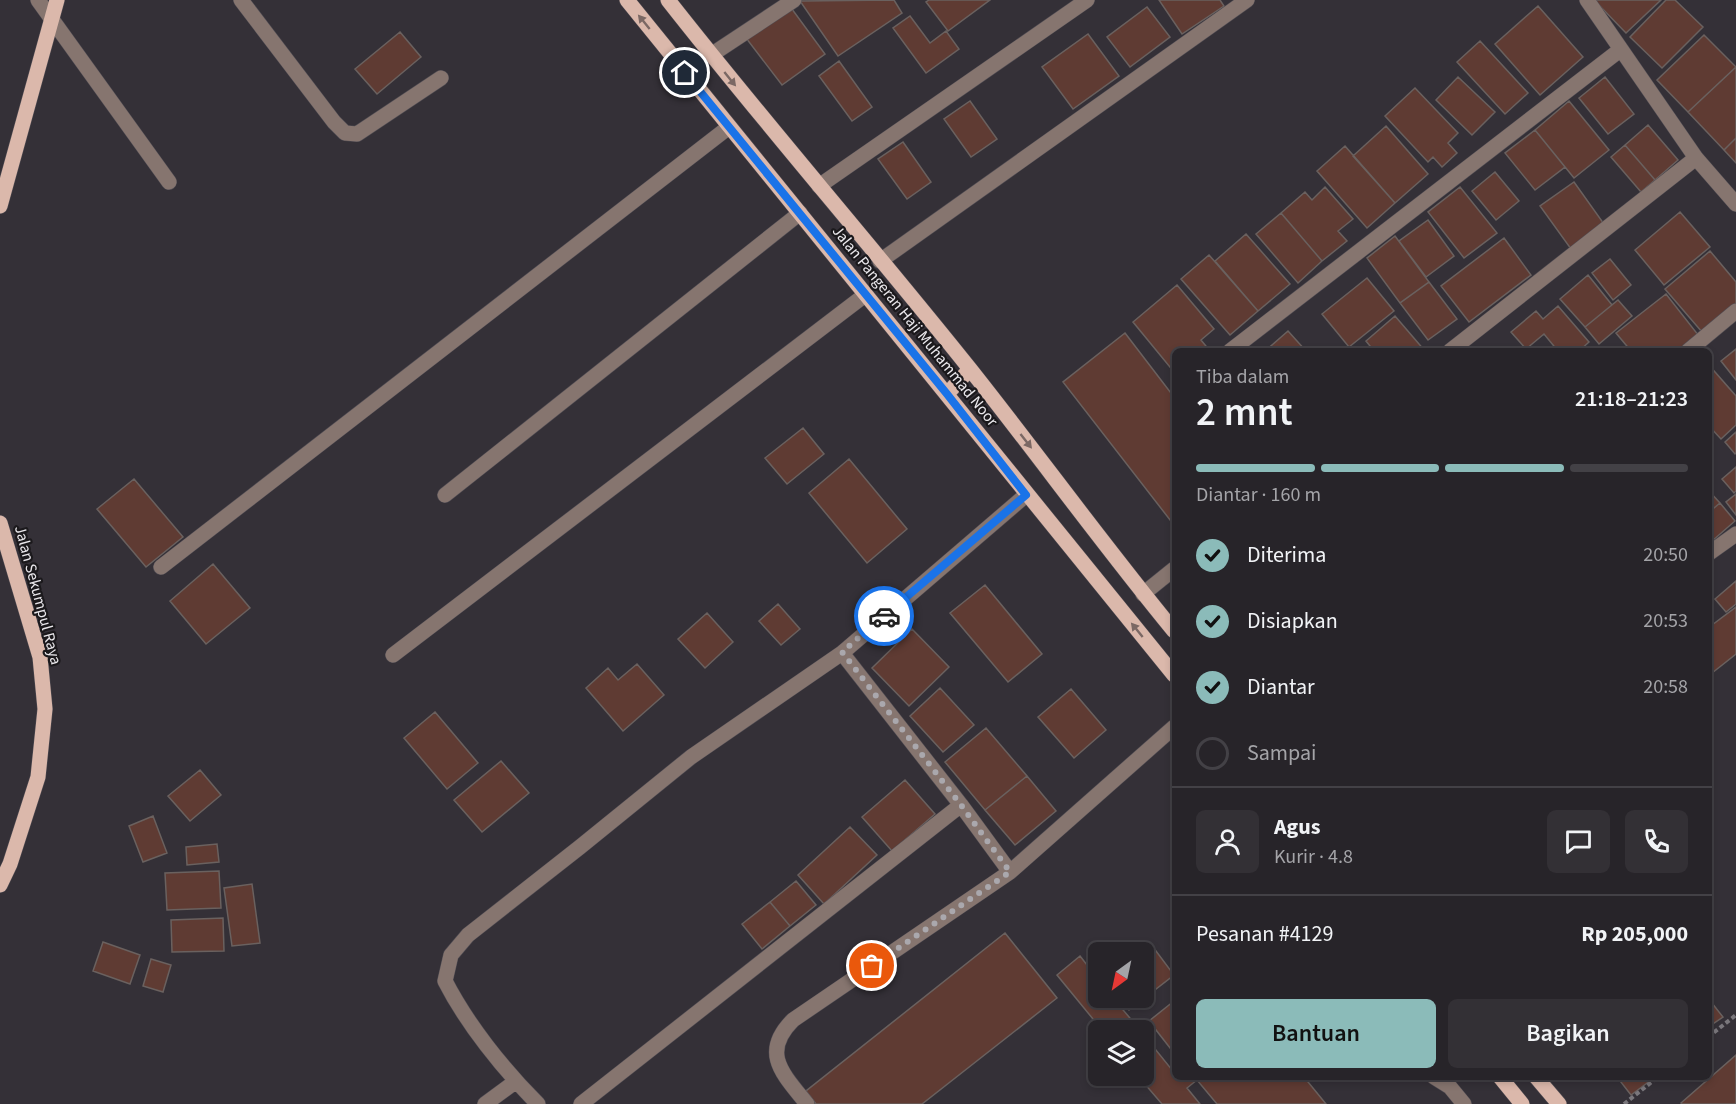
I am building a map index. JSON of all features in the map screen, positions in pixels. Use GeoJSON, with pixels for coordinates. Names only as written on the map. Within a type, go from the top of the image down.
{"type":"FeatureCollection","features":[{"type":"Feature","properties":{"kind":"main road"},"geometry":{"type":"LineString","coordinates":[[1,199],[57,0]]}},
{"type":"Feature","properties":{"kind":"main road","name":"Jalan Pangeran Haji Muhammad Noor"},"geometry":{"type":"LineString","coordinates":[[627,0],[1172,673]]}},
{"type":"Feature","properties":{"kind":"main road","name":"Jalan Pangeran Haji Muhammad Noor"},"geometry":{"type":"LineString","coordinates":[[668,0],[970,369],[1172,629]]}},
{"type":"Feature","properties":{"kind":"main road"},"geometry":{"type":"LineString","coordinates":[[947,394],[970,369]]}},
{"type":"Feature","properties":{"kind":"main road","name":"Jalan Sekumpul Raya"},"geometry":{"type":"LineString","coordinates":[[0,523],[40,657],[45,709],[38,777],[10,864],[0,885]]}},
{"type":"Feature","properties":{"kind":"main road"},"geometry":{"type":"LineString","coordinates":[[1502,1080],[1522,1104]]}},
{"type":"Feature","properties":{"kind":"main road"},"geometry":{"type":"LineString","coordinates":[[1539,1080],[1559,1104]]}},
{"type":"Feature","properties":{"kind":"street"},"geometry":{"type":"LineString","coordinates":[[38,0],[169,182]]}},
{"type":"Feature","properties":{"kind":"street"},"geometry":{"type":"LineString","coordinates":[[241,0],[334,122],[345,133],[357,134],[441,78]]}},
{"type":"Feature","properties":{"kind":"street"},"geometry":{"type":"LineString","coordinates":[[711,55],[794,0]]}},
{"type":"Feature","properties":{"kind":"street"},"geometry":{"type":"LineString","coordinates":[[819,186],[1087,0]]}},
{"type":"Feature","properties":{"kind":"street"},"geometry":{"type":"LineString","coordinates":[[880,261],[1247,0]]}},
{"type":"Feature","properties":{"kind":"street"},"geometry":{"type":"LineString","coordinates":[[1587,0],[1696,158],[1736,204]]}},
{"type":"Feature","properties":{"kind":"street"},"geometry":{"type":"LineString","coordinates":[[1234,348],[1620,50]]}},
{"type":"Feature","properties":{"kind":"street"},"geometry":{"type":"LineString","coordinates":[[161,567],[729,127]]}},
{"type":"Feature","properties":{"kind":"street"},"geometry":{"type":"LineString","coordinates":[[1454,348],[1696,158]]}},
{"type":"Feature","properties":{"kind":"street"},"geometry":{"type":"LineString","coordinates":[[445,495],[800,213]]}},
{"type":"Feature","properties":{"kind":"street"},"geometry":{"type":"LineString","coordinates":[[393,655],[865,295]]}},
{"type":"Feature","properties":{"kind":"street"},"geometry":{"type":"LineString","coordinates":[[1692,348],[1736,311]]}},
{"type":"Feature","properties":{"kind":"street"},"geometry":{"type":"LineString","coordinates":[[538,1104],[515,1082],[456,1002],[445,981],[451,955],[468,935],[691,757],[842,652],[1026,495]]}},
{"type":"Feature","properties":{"kind":"street"},"geometry":{"type":"LineString","coordinates":[[1712,551],[1736,534]]}},
{"type":"Feature","properties":{"kind":"street"},"geometry":{"type":"LineString","coordinates":[[1143,594],[1172,571]]}},
{"type":"Feature","properties":{"kind":"street"},"geometry":{"type":"LineString","coordinates":[[842,652],[1010,872]]}},
{"type":"Feature","properties":{"kind":"street"},"geometry":{"type":"LineString","coordinates":[[807,1104],[787,1079],[777,1060],[776,1047],[781,1032],[793,1020],[1010,872],[1172,735]]}},
{"type":"Feature","properties":{"kind":"street"},"geometry":{"type":"LineString","coordinates":[[581,1104],[961,805]]}},
{"type":"Feature","properties":{"kind":"street"},"geometry":{"type":"LineString","coordinates":[[1439,1080],[1450,1087],[1464,1104]]}},
{"type":"Feature","properties":{"kind":"street"},"geometry":{"type":"LineString","coordinates":[[485,1104],[515,1082]]}},
{"type":"Feature","properties":{"kind":"path"},"geometry":{"type":"LineString","coordinates":[[1712,1034],[1736,1016]]}},
{"type":"Feature","properties":{"kind":"path"},"geometry":{"type":"LineString","coordinates":[[1624,1104],[1654,1080]]}},
{"type":"Feature","properties":{"kind":"building"},"geometry":{"type":"Polygon","coordinates":[[[894,0],[902,13],[838,56],[800,1],[894,0]]]}},
{"type":"Feature","properties":{"kind":"building"},"geometry":{"type":"Polygon","coordinates":[[[929,0],[990,0],[948,31],[926,2],[929,0]]]}},
{"type":"Feature","properties":{"kind":"building"},"geometry":{"type":"Polygon","coordinates":[[[1159,0],[1220,0],[1224,6],[1182,34],[1159,0]]]}},
{"type":"Feature","properties":{"kind":"building"},"geometry":{"type":"Polygon","coordinates":[[[1661,0],[1626,33],[1595,1],[1661,0]]]}},
{"type":"Feature","properties":{"kind":"building"},"geometry":{"type":"Polygon","coordinates":[[[1666,0],[1675,0],[1703,27],[1662,68],[1630,37],[1666,0]]]}},
{"type":"Feature","properties":{"kind":"building"},"geometry":{"type":"Polygon","coordinates":[[[789,5],[825,54],[782,85],[746,38],[789,5]]]}},
{"type":"Feature","properties":{"kind":"building"},"geometry":{"type":"Polygon","coordinates":[[[1538,6],[1583,57],[1540,95],[1495,44],[1538,6]]]}},
{"type":"Feature","properties":{"kind":"building"},"geometry":{"type":"Polygon","coordinates":[[[1147,7],[1170,37],[1130,67],[1107,37],[1147,7]]]}},
{"type":"Feature","properties":{"kind":"building"},"geometry":{"type":"Polygon","coordinates":[[[910,16],[930,43],[946,31],[959,49],[926,73],[893,28],[910,16]]]}},
{"type":"Feature","properties":{"kind":"building"},"geometry":{"type":"Polygon","coordinates":[[[400,32],[421,57],[377,94],[355,69],[400,32]]]}},
{"type":"Feature","properties":{"kind":"building"},"geometry":{"type":"Polygon","coordinates":[[[1088,34],[1119,76],[1073,109],[1042,67],[1088,34]]]}},
{"type":"Feature","properties":{"kind":"building"},"geometry":{"type":"Polygon","coordinates":[[[1704,35],[1736,67],[1688,112],[1657,80],[1704,35]]]}},
{"type":"Feature","properties":{"kind":"building"},"geometry":{"type":"Polygon","coordinates":[[[1480,41],[1528,93],[1505,114],[1457,62],[1480,41]]]}},
{"type":"Feature","properties":{"kind":"building"},"geometry":{"type":"Polygon","coordinates":[[[839,61],[872,107],[852,121],[819,76],[839,61]]]}},
{"type":"Feature","properties":{"kind":"building"},"geometry":{"type":"Polygon","coordinates":[[[1736,67],[1736,138],[1724,150],[1688,112],[1736,67]]]}},
{"type":"Feature","properties":{"kind":"building"},"geometry":{"type":"Polygon","coordinates":[[[1458,77],[1495,112],[1472,135],[1436,100],[1458,77]]]}},
{"type":"Feature","properties":{"kind":"building"},"geometry":{"type":"Polygon","coordinates":[[[1605,77],[1634,114],[1608,134],[1579,98],[1605,77]]]}},
{"type":"Feature","properties":{"kind":"building"},"geometry":{"type":"Polygon","coordinates":[[[1415,88],[1458,133],[1448,143],[1457,153],[1442,167],[1433,157],[1428,162],[1385,116],[1415,88]]]}},
{"type":"Feature","properties":{"kind":"building"},"geometry":{"type":"Polygon","coordinates":[[[970,101],[997,139],[971,157],[944,119],[970,101]]]}},
{"type":"Feature","properties":{"kind":"building"},"geometry":{"type":"Polygon","coordinates":[[[1569,101],[1609,150],[1574,178],[1535,130],[1569,101]]]}},
{"type":"Feature","properties":{"kind":"building"},"geometry":{"type":"Polygon","coordinates":[[[1648,125],[1678,160],[1655,180],[1625,145],[1648,125]]]}},
{"type":"Feature","properties":{"kind":"building"},"geometry":{"type":"Polygon","coordinates":[[[1386,126],[1428,174],[1395,203],[1353,156],[1386,126]]]}},
{"type":"Feature","properties":{"kind":"building"},"geometry":{"type":"Polygon","coordinates":[[[1535,130],[1565,167],[1535,190],[1505,153],[1535,130]]]}},
{"type":"Feature","properties":{"kind":"building"},"geometry":{"type":"Polygon","coordinates":[[[1736,138],[1736,163],[1724,150],[1736,138]]]}},
{"type":"Feature","properties":{"kind":"building"},"geometry":{"type":"Polygon","coordinates":[[[903,142],[931,182],[907,199],[878,159],[903,142]]]}},
{"type":"Feature","properties":{"kind":"building"},"geometry":{"type":"Polygon","coordinates":[[[1625,145],[1655,180],[1641,192],[1611,157],[1625,145]]]}},
{"type":"Feature","properties":{"kind":"building"},"geometry":{"type":"Polygon","coordinates":[[[1345,146],[1395,203],[1367,228],[1317,171],[1345,146]]]}},
{"type":"Feature","properties":{"kind":"building"},"geometry":{"type":"Polygon","coordinates":[[[1495,172],[1519,201],[1496,220],[1472,191],[1495,172]]]}},
{"type":"Feature","properties":{"kind":"building"},"geometry":{"type":"Polygon","coordinates":[[[1574,182],[1604,224],[1571,249],[1540,206],[1574,182]]]}},
{"type":"Feature","properties":{"kind":"building"},"geometry":{"type":"Polygon","coordinates":[[[1325,187],[1353,219],[1338,231],[1347,241],[1322,261],[1281,213],[1305,192],[1312,200],[1325,187]]]}},
{"type":"Feature","properties":{"kind":"building"},"geometry":{"type":"Polygon","coordinates":[[[1460,187],[1497,233],[1464,258],[1428,212],[1460,187]]]}},
{"type":"Feature","properties":{"kind":"building"},"geometry":{"type":"Polygon","coordinates":[[[1680,212],[1710,247],[1664,285],[1635,250],[1680,212]]]}},
{"type":"Feature","properties":{"kind":"building"},"geometry":{"type":"Polygon","coordinates":[[[1281,213],[1322,261],[1298,283],[1256,234],[1281,213]]]}},
{"type":"Feature","properties":{"kind":"building"},"geometry":{"type":"Polygon","coordinates":[[[1428,220],[1454,256],[1426,277],[1399,241],[1428,220]]]}},
{"type":"Feature","properties":{"kind":"building"},"geometry":{"type":"Polygon","coordinates":[[[1246,234],[1290,284],[1258,311],[1215,261],[1246,234]]]}},
{"type":"Feature","properties":{"kind":"building"},"geometry":{"type":"Polygon","coordinates":[[[1395,236],[1429,282],[1400,303],[1367,258],[1395,236]]]}},
{"type":"Feature","properties":{"kind":"building"},"geometry":{"type":"Polygon","coordinates":[[[1504,238],[1531,275],[1469,322],[1441,286],[1504,238]]]}},
{"type":"Feature","properties":{"kind":"building"},"geometry":{"type":"Polygon","coordinates":[[[1710,251],[1736,282],[1736,304],[1702,332],[1665,289],[1710,251]]]}},
{"type":"Feature","properties":{"kind":"building"},"geometry":{"type":"Polygon","coordinates":[[[1209,255],[1258,311],[1230,335],[1181,279],[1209,255]]]}},
{"type":"Feature","properties":{"kind":"building"},"geometry":{"type":"Polygon","coordinates":[[[1610,259],[1631,285],[1613,300],[1592,273],[1610,259]]]}},
{"type":"Feature","properties":{"kind":"building"},"geometry":{"type":"Polygon","coordinates":[[[1588,275],[1612,305],[1585,327],[1560,299],[1588,275]]]}},
{"type":"Feature","properties":{"kind":"building"},"geometry":{"type":"Polygon","coordinates":[[[1367,278],[1394,311],[1349,347],[1322,314],[1367,278]]]}},
{"type":"Feature","properties":{"kind":"building"},"geometry":{"type":"Polygon","coordinates":[[[1429,282],[1457,319],[1428,340],[1400,303],[1429,282]]]}},
{"type":"Feature","properties":{"kind":"building"},"geometry":{"type":"Polygon","coordinates":[[[1177,285],[1214,329],[1201,340],[1208,348],[1172,348],[1172,370],[1133,322],[1177,285]]]}},
{"type":"Feature","properties":{"kind":"building"},"geometry":{"type":"Polygon","coordinates":[[[1666,294],[1699,336],[1684,348],[1628,348],[1616,333],[1666,294]]]}},
{"type":"Feature","properties":{"kind":"building"},"geometry":{"type":"Polygon","coordinates":[[[1618,300],[1632,316],[1599,344],[1585,327],[1618,300]]]}},
{"type":"Feature","properties":{"kind":"building"},"geometry":{"type":"Polygon","coordinates":[[[1558,306],[1589,342],[1582,348],[1556,348],[1544,334],[1525,348],[1511,332],[1536,311],[1543,319],[1558,306]]]}},
{"type":"Feature","properties":{"kind":"building"},"geometry":{"type":"Polygon","coordinates":[[[1395,316],[1422,348],[1372,348],[1366,341],[1395,316]]]}},
{"type":"Feature","properties":{"kind":"building"},"geometry":{"type":"Polygon","coordinates":[[[1288,331],[1303,348],[1268,348],[1288,331]]]}},
{"type":"Feature","properties":{"kind":"building"},"geometry":{"type":"Polygon","coordinates":[[[1125,333],[1172,394],[1172,522],[1063,382],[1125,333]]]}},
{"type":"Feature","properties":{"kind":"building"},"geometry":{"type":"Polygon","coordinates":[[[1736,349],[1736,380],[1721,361],[1736,349]]]}},
{"type":"Feature","properties":{"kind":"building"},"geometry":{"type":"Polygon","coordinates":[[[1712,369],[1736,396],[1736,425],[1721,439],[1712,429],[1712,369]]]}},
{"type":"Feature","properties":{"kind":"building"},"geometry":{"type":"Polygon","coordinates":[[[803,428],[824,454],[787,484],[765,458],[803,428]]]}},
{"type":"Feature","properties":{"kind":"building"},"geometry":{"type":"Polygon","coordinates":[[[1736,432],[1736,453],[1735,454],[1725,442],[1736,432]]]}},
{"type":"Feature","properties":{"kind":"building"},"geometry":{"type":"Polygon","coordinates":[[[849,459],[907,529],[867,563],[809,493],[849,459]]]}},
{"type":"Feature","properties":{"kind":"building"},"geometry":{"type":"Polygon","coordinates":[[[1736,467],[1736,491],[1734,493],[1722,479],[1736,467]]]}},
{"type":"Feature","properties":{"kind":"building"},"geometry":{"type":"Polygon","coordinates":[[[134,479],[183,537],[146,567],[97,509],[134,479]]]}},
{"type":"Feature","properties":{"kind":"building"},"geometry":{"type":"Polygon","coordinates":[[[1712,494],[1720,503],[1712,510],[1712,494]]]}},
{"type":"Feature","properties":{"kind":"building"},"geometry":{"type":"Polygon","coordinates":[[[1736,494],[1736,515],[1726,502],[1736,494]]]}},
{"type":"Feature","properties":{"kind":"building"},"geometry":{"type":"Polygon","coordinates":[[[1720,503],[1735,521],[1712,541],[1712,510],[1720,503]]]}},
{"type":"Feature","properties":{"kind":"building"},"geometry":{"type":"Polygon","coordinates":[[[213,564],[250,608],[206,644],[170,601],[213,564]]]}},
{"type":"Feature","properties":{"kind":"building"},"geometry":{"type":"Polygon","coordinates":[[[1736,581],[1736,604],[1726,612],[1715,599],[1736,581]]]}},
{"type":"Feature","properties":{"kind":"building"},"geometry":{"type":"Polygon","coordinates":[[[985,585],[1042,654],[1008,682],[950,613],[985,585]]]}},
{"type":"Feature","properties":{"kind":"building"},"geometry":{"type":"Polygon","coordinates":[[[778,604],[800,629],[781,645],[759,621],[778,604]]]}},
{"type":"Feature","properties":{"kind":"building"},"geometry":{"type":"Polygon","coordinates":[[[1736,607],[1736,654],[1712,673],[1712,625],[1736,607]]]}},
{"type":"Feature","properties":{"kind":"building"},"geometry":{"type":"Polygon","coordinates":[[[707,613],[733,642],[705,668],[678,639],[707,613]]]}},
{"type":"Feature","properties":{"kind":"building"},"geometry":{"type":"Polygon","coordinates":[[[912,629],[949,667],[909,706],[872,668],[912,629]]]}},
{"type":"Feature","properties":{"kind":"building"},"geometry":{"type":"Polygon","coordinates":[[[637,664],[664,695],[623,731],[586,688],[608,668],[618,680],[637,664]]]}},
{"type":"Feature","properties":{"kind":"building"},"geometry":{"type":"Polygon","coordinates":[[[940,688],[974,725],[943,752],[910,716],[940,688]]]}},
{"type":"Feature","properties":{"kind":"building"},"geometry":{"type":"Polygon","coordinates":[[[1071,689],[1106,730],[1074,758],[1038,717],[1071,689]]]}},
{"type":"Feature","properties":{"kind":"building"},"geometry":{"type":"Polygon","coordinates":[[[435,712],[478,763],[447,789],[404,738],[435,712]]]}},
{"type":"Feature","properties":{"kind":"building"},"geometry":{"type":"Polygon","coordinates":[[[986,728],[1027,776],[985,810],[945,762],[986,728]]]}},
{"type":"Feature","properties":{"kind":"building"},"geometry":{"type":"Polygon","coordinates":[[[501,761],[529,793],[482,832],[454,800],[501,761]]]}},
{"type":"Feature","properties":{"kind":"building"},"geometry":{"type":"Polygon","coordinates":[[[200,770],[221,795],[190,821],[168,796],[200,770]]]}},
{"type":"Feature","properties":{"kind":"building"},"geometry":{"type":"Polygon","coordinates":[[[1027,776],[1056,811],[1015,845],[985,810],[1027,776]]]}},
{"type":"Feature","properties":{"kind":"building"},"geometry":{"type":"Polygon","coordinates":[[[905,780],[935,814],[892,851],[862,817],[905,780]]]}},
{"type":"Feature","properties":{"kind":"building"},"geometry":{"type":"Polygon","coordinates":[[[153,816],[167,853],[143,862],[129,826],[153,816]]]}},
{"type":"Feature","properties":{"kind":"building"},"geometry":{"type":"Polygon","coordinates":[[[850,827],[877,855],[824,904],[798,875],[850,827]]]}},
{"type":"Feature","properties":{"kind":"building"},"geometry":{"type":"Polygon","coordinates":[[[217,844],[219,862],[187,865],[186,847],[217,844]]]}},
{"type":"Feature","properties":{"kind":"building"},"geometry":{"type":"Polygon","coordinates":[[[219,871],[221,908],[167,910],[165,873],[219,871]]]}},
{"type":"Feature","properties":{"kind":"building"},"geometry":{"type":"Polygon","coordinates":[[[796,881],[816,905],[790,926],[770,902],[796,881]]]}},
{"type":"Feature","properties":{"kind":"building"},"geometry":{"type":"Polygon","coordinates":[[[252,884],[260,943],[232,946],[224,888],[252,884]]]}},
{"type":"Feature","properties":{"kind":"building"},"geometry":{"type":"Polygon","coordinates":[[[770,902],[790,926],[762,949],[742,924],[770,902]]]}},
{"type":"Feature","properties":{"kind":"building"},"geometry":{"type":"Polygon","coordinates":[[[223,918],[224,951],[172,952],[171,920],[223,918]]]}},
{"type":"Feature","properties":{"kind":"building"},"geometry":{"type":"Polygon","coordinates":[[[1005,933],[1057,998],[922,1104],[816,1104],[806,1091],[1005,933]]]}},
{"type":"Feature","properties":{"kind":"building"},"geometry":{"type":"Polygon","coordinates":[[[103,942],[140,955],[130,984],[93,971],[103,942]]]}},
{"type":"Feature","properties":{"kind":"building"},"geometry":{"type":"Polygon","coordinates":[[[1154,948],[1172,972],[1172,977],[1154,991],[1154,948]]]}},
{"type":"Feature","properties":{"kind":"building"},"geometry":{"type":"Polygon","coordinates":[[[1080,956],[1088,966],[1088,1008],[1121,1008],[1132,1020],[1094,1020],[1057,975],[1080,956]]]}},
{"type":"Feature","properties":{"kind":"building"},"geometry":{"type":"Polygon","coordinates":[[[151,959],[171,965],[163,992],[143,986],[151,959]]]}},
{"type":"Feature","properties":{"kind":"building"},"geometry":{"type":"Polygon","coordinates":[[[1172,1003],[1172,1050],[1154,1027],[1154,1020],[1150,1020],[1172,1003]]]}},
{"type":"Feature","properties":{"kind":"building"},"geometry":{"type":"Polygon","coordinates":[[[1712,1003],[1723,1017],[1712,1024],[1712,1003]]]}},
{"type":"Feature","properties":{"kind":"building"},"geometry":{"type":"Polygon","coordinates":[[[1154,1048],[1172,1070],[1172,1080],[1197,1080],[1187,1088],[1200,1104],[1162,1104],[1147,1086],[1154,1086],[1154,1048]]]}},
{"type":"Feature","properties":{"kind":"building"},"geometry":{"type":"Polygon","coordinates":[[[1736,1055],[1736,1104],[1681,1103],[1707,1080],[1712,1080],[1712,1076],[1736,1055]]]}},
{"type":"Feature","properties":{"kind":"building"},"geometry":{"type":"Polygon","coordinates":[[[1197,1080],[1306,1080],[1326,1104],[1217,1104],[1197,1080]]]}},
{"type":"Feature","properties":{"kind":"building"},"geometry":{"type":"Polygon","coordinates":[[[1619,1080],[1651,1080],[1631,1095],[1619,1080]]]}},
{"type":"Feature","properties":{"kind":"way so far"},"geometry":{"type":"LineString","coordinates":[[872,966],[1010,872],[842,652],[884,616]]}},
{"type":"Feature","properties":{"kind":"route"},"geometry":{"type":"LineString","coordinates":[[685,73],[947,394],[1026,495],[884,616]]}}]}
